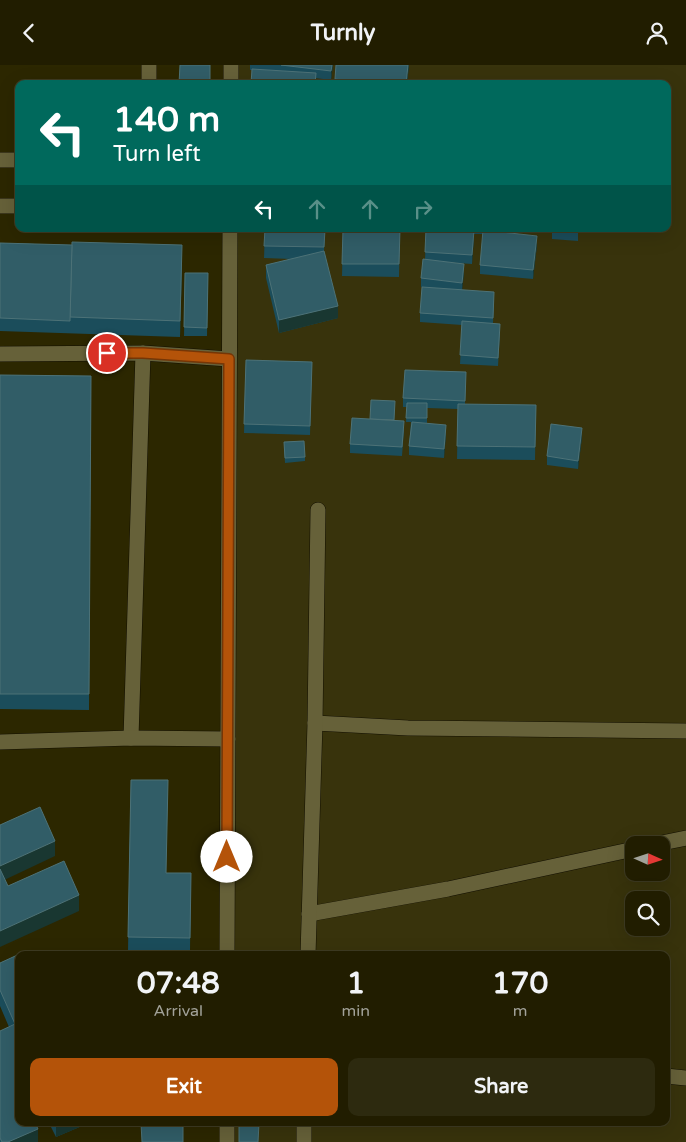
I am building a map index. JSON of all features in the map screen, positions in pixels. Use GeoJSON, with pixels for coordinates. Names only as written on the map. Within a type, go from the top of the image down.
{"type":"FeatureCollection","features":[{"type":"Feature","properties":{"kind":"street"},"geometry":{"type":"LineString","coordinates":[[148,65],[149,80]]}},
{"type":"Feature","properties":{"kind":"street"},"geometry":{"type":"LineString","coordinates":[[231,65],[231,80]]}},
{"type":"Feature","properties":{"kind":"street"},"geometry":{"type":"LineString","coordinates":[[0,160],[15,160]]}},
{"type":"Feature","properties":{"kind":"street"},"geometry":{"type":"LineString","coordinates":[[0,206],[15,206]]}},
{"type":"Feature","properties":{"kind":"street"},"geometry":{"type":"LineString","coordinates":[[227,951],[230,232]]}},
{"type":"Feature","properties":{"kind":"street"},"geometry":{"type":"LineString","coordinates":[[0,355],[143,353],[229,359]]}},
{"type":"Feature","properties":{"kind":"street"},"geometry":{"type":"LineString","coordinates":[[131,738],[143,353]]}},
{"type":"Feature","properties":{"kind":"street"},"geometry":{"type":"LineString","coordinates":[[308,951],[315,723],[318,510]]}},
{"type":"Feature","properties":{"kind":"street"},"geometry":{"type":"LineString","coordinates":[[315,723],[408,728],[686,731]]}},
{"type":"Feature","properties":{"kind":"street"},"geometry":{"type":"LineString","coordinates":[[0,742],[131,738],[228,739]]}},
{"type":"Feature","properties":{"kind":"street"},"geometry":{"type":"LineString","coordinates":[[670,841],[686,838]]}},
{"type":"Feature","properties":{"kind":"street"},"geometry":{"type":"LineString","coordinates":[[309,914],[448,889],[625,851]]}},
{"type":"Feature","properties":{"kind":"street"},"geometry":{"type":"LineString","coordinates":[[670,1076],[686,1078]]}},
{"type":"Feature","properties":{"kind":"street"},"geometry":{"type":"LineString","coordinates":[[227,1126],[227,1142]]}},
{"type":"Feature","properties":{"kind":"street"},"geometry":{"type":"LineString","coordinates":[[304,1126],[304,1142]]}},
{"type":"Feature","properties":{"kind":"shaded area"},"geometry":{"type":"Polygon","coordinates":[[[231,65],[686,65],[686,1142],[230,1142],[230,1126],[670,1126],[670,951],[230,951],[231,232],[671,232],[671,80],[231,80],[231,65]]]}},
{"type":"Feature","properties":{"kind":"building"},"geometry":{"type":"Polygon","coordinates":[[[180,65],[210,65],[210,80],[179,80],[180,65]]]}},
{"type":"Feature","properties":{"kind":"building"},"geometry":{"type":"Polygon","coordinates":[[[281,65],[332,65],[331,71],[281,65]]]}},
{"type":"Feature","properties":{"kind":"building"},"geometry":{"type":"Polygon","coordinates":[[[336,65],[408,65],[406,80],[335,79],[336,65]]]}},
{"type":"Feature","properties":{"kind":"building"},"geometry":{"type":"Polygon","coordinates":[[[252,69],[316,73],[315,80],[251,80],[252,69]]]}},
{"type":"Feature","properties":{"kind":"building"},"geometry":{"type":"Polygon","coordinates":[[[265,232],[325,232],[324,247],[264,246],[265,232]]]}},
{"type":"Feature","properties":{"kind":"building"},"geometry":{"type":"Polygon","coordinates":[[[343,232],[400,232],[399,264],[342,264],[343,232]]]}},
{"type":"Feature","properties":{"kind":"building"},"geometry":{"type":"Polygon","coordinates":[[[426,232],[474,232],[472,255],[425,252],[426,232]]]}},
{"type":"Feature","properties":{"kind":"building"},"geometry":{"type":"Polygon","coordinates":[[[483,232],[537,236],[533,270],[480,265],[483,232]]]}},
{"type":"Feature","properties":{"kind":"building"},"geometry":{"type":"Polygon","coordinates":[[[72,242],[182,245],[180,321],[70,317],[72,242]]]}},
{"type":"Feature","properties":{"kind":"building"},"geometry":{"type":"Polygon","coordinates":[[[0,243],[72,245],[70,321],[0,318],[0,243]]]}},
{"type":"Feature","properties":{"kind":"building"},"geometry":{"type":"Polygon","coordinates":[[[324,251],[338,306],[279,320],[266,265],[324,251]]]}},
{"type":"Feature","properties":{"kind":"building"},"geometry":{"type":"Polygon","coordinates":[[[423,259],[464,264],[462,283],[421,278],[423,259]]]}},
{"type":"Feature","properties":{"kind":"building"},"geometry":{"type":"Polygon","coordinates":[[[185,273],[208,273],[207,328],[184,327],[185,273]]]}},
{"type":"Feature","properties":{"kind":"building"},"geometry":{"type":"Polygon","coordinates":[[[422,287],[494,292],[493,318],[420,313],[422,287]]]}},
{"type":"Feature","properties":{"kind":"building"},"geometry":{"type":"Polygon","coordinates":[[[462,321],[500,324],[498,358],[460,355],[462,321]]]}},
{"type":"Feature","properties":{"kind":"building"},"geometry":{"type":"Polygon","coordinates":[[[246,360],[312,362],[310,426],[244,424],[246,360]]]}},
{"type":"Feature","properties":{"kind":"building"},"geometry":{"type":"Polygon","coordinates":[[[405,370],[466,372],[465,401],[403,398],[405,370]]]}},
{"type":"Feature","properties":{"kind":"building"},"geometry":{"type":"Polygon","coordinates":[[[0,375],[91,376],[89,694],[0,694],[0,375]]]}},
{"type":"Feature","properties":{"kind":"building"},"geometry":{"type":"Polygon","coordinates":[[[371,400],[395,401],[394,420],[370,419],[371,400]]]}},
{"type":"Feature","properties":{"kind":"building"},"geometry":{"type":"Polygon","coordinates":[[[407,403],[427,403],[427,418],[406,418],[407,403]]]}},
{"type":"Feature","properties":{"kind":"building"},"geometry":{"type":"Polygon","coordinates":[[[458,404],[536,405],[535,447],[457,446],[458,404]]]}},
{"type":"Feature","properties":{"kind":"building"},"geometry":{"type":"Polygon","coordinates":[[[352,418],[404,421],[402,447],[350,444],[352,418]]]}},
{"type":"Feature","properties":{"kind":"building"},"geometry":{"type":"Polygon","coordinates":[[[412,422],[446,425],[444,449],[409,446],[412,422]]]}},
{"type":"Feature","properties":{"kind":"building"},"geometry":{"type":"Polygon","coordinates":[[[551,424],[582,428],[578,461],[547,456],[551,424]]]}},
{"type":"Feature","properties":{"kind":"building"},"geometry":{"type":"Polygon","coordinates":[[[304,441],[305,457],[285,458],[284,442],[304,441]]]}},
{"type":"Feature","properties":{"kind":"building"},"geometry":{"type":"Polygon","coordinates":[[[131,780],[168,780],[166,873],[191,873],[190,938],[128,937],[131,780]]]}},
{"type":"Feature","properties":{"kind":"building"},"geometry":{"type":"Polygon","coordinates":[[[40,807],[55,841],[0,866],[0,825],[40,807]]]}},
{"type":"Feature","properties":{"kind":"building"},"geometry":{"type":"Polygon","coordinates":[[[64,861],[79,895],[0,931],[0,869],[8,886],[64,861]]]}},
{"type":"Feature","properties":{"kind":"building"},"geometry":{"type":"Polygon","coordinates":[[[15,956],[15,1024],[0,990],[0,963],[15,956]]]}},
{"type":"Feature","properties":{"kind":"building"},"geometry":{"type":"Polygon","coordinates":[[[15,1024],[15,1126],[36,1126],[38,1129],[8,1142],[2,1142],[0,1138],[0,1031],[15,1024]]]}},
{"type":"Feature","properties":{"kind":"building"},"geometry":{"type":"Polygon","coordinates":[[[141,1126],[183,1126],[183,1142],[142,1142],[141,1126]]]}},
{"type":"Feature","properties":{"kind":"building"},"geometry":{"type":"Polygon","coordinates":[[[239,1126],[259,1126],[258,1142],[239,1142],[239,1126]]]}},
{"type":"Feature","properties":{"kind":"route"},"geometry":{"type":"LineString","coordinates":[[107,353],[143,353],[229,359],[227,857]]}}]}
